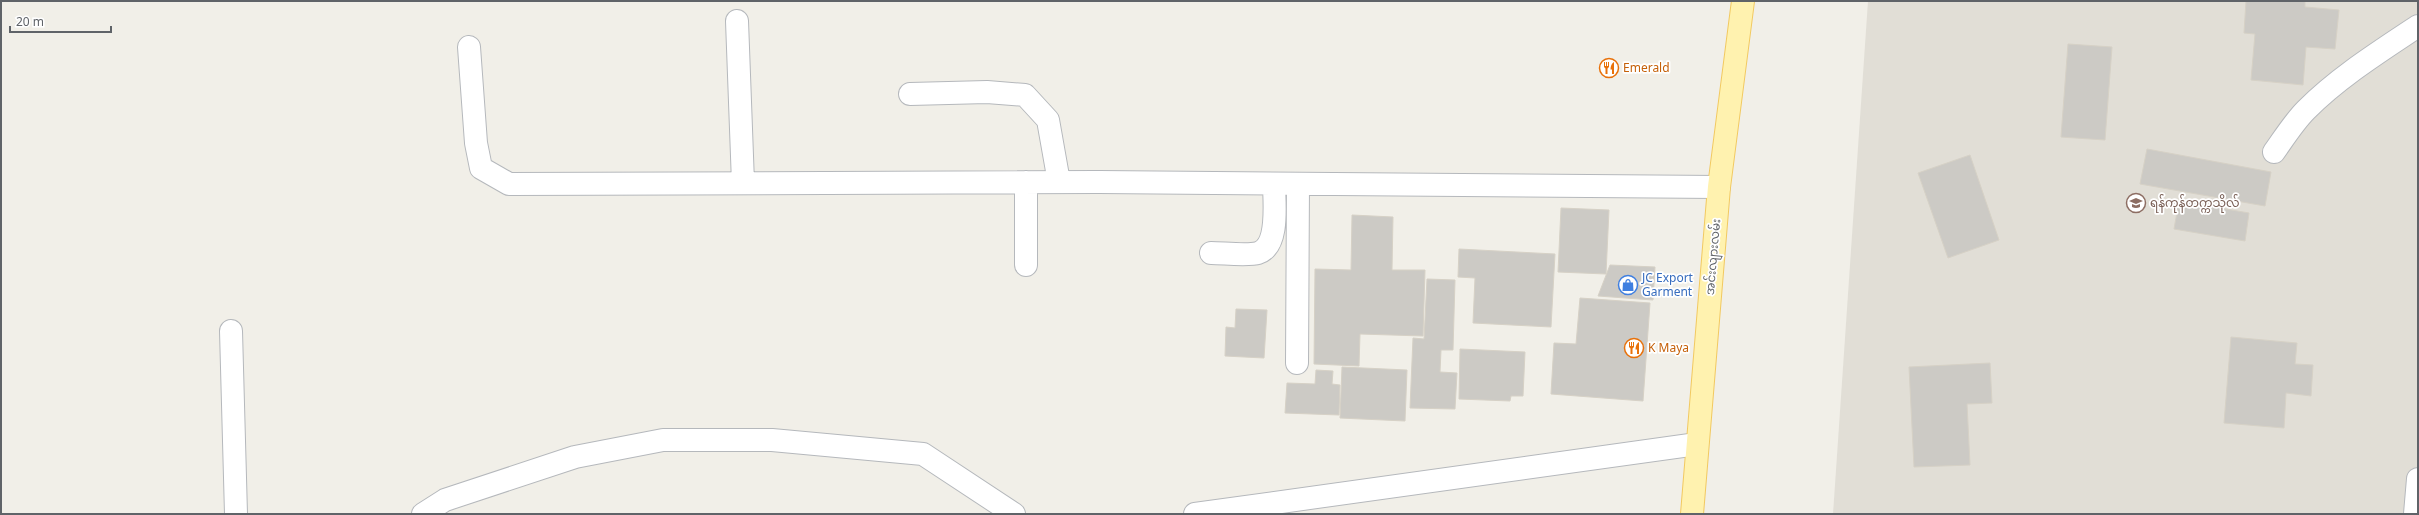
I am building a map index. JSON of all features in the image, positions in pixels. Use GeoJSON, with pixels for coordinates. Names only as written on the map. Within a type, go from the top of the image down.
{"type":"FeatureCollection","features":[{"type":"Feature","properties":{"kind":"main road","name":"အင်းလျားလမ်း"},"geometry":{"type":"LineString","coordinates":[[1692,514],[1719,187],[1743,1]]}},
{"type":"Feature","properties":{"kind":"street"},"geometry":{"type":"LineString","coordinates":[[737,21],[743,183]]}},
{"type":"Feature","properties":{"kind":"street"},"geometry":{"type":"LineString","coordinates":[[2274,152],[2304,112],[2333,85],[2383,48],[2418,26]]}},
{"type":"Feature","properties":{"kind":"street"},"geometry":{"type":"LineString","coordinates":[[468,47],[476,143],[481,168],[508,184],[1059,182],[1719,187]]}},
{"type":"Feature","properties":{"kind":"street"},"geometry":{"type":"LineString","coordinates":[[910,94],[987,92],[1026,94],[1048,120],[1059,182]]}},
{"type":"Feature","properties":{"kind":"street"},"geometry":{"type":"LineString","coordinates":[[1026,182],[1026,265]]}},
{"type":"Feature","properties":{"kind":"street"},"geometry":{"type":"LineString","coordinates":[[1211,252],[1258,253],[1268,246],[1273,235],[1274,184]]}},
{"type":"Feature","properties":{"kind":"street"},"geometry":{"type":"LineString","coordinates":[[1297,363],[1298,184]]}},
{"type":"Feature","properties":{"kind":"street"},"geometry":{"type":"LineString","coordinates":[[231,331],[236,514]]}},
{"type":"Feature","properties":{"kind":"street"},"geometry":{"type":"LineString","coordinates":[[424,514],[445,500],[575,457],[663,440],[772,440],[923,454],[1014,514]]}},
{"type":"Feature","properties":{"kind":"street"},"geometry":{"type":"LineString","coordinates":[[1195,514],[1697,444]]}},
{"type":"Feature","properties":{"kind":"street"},"geometry":{"type":"LineString","coordinates":[[2415,514],[2418,479]]}},
{"type":"Feature","properties":{"kind":"shaded area","name":"ရန်ကုန်တက္ကသိုလ်"},"geometry":{"type":"Polygon","coordinates":[[[1868,1],[2418,1],[2418,514],[1833,514],[1868,1]]]}},
{"type":"Feature","properties":{"kind":"building"},"geometry":{"type":"Polygon","coordinates":[[[2246,1],[2305,1],[2305,7],[2339,10],[2335,49],[2306,47],[2303,85],[2251,80],[2255,34],[2244,33],[2246,1]]]}},
{"type":"Feature","properties":{"kind":"building"},"geometry":{"type":"Polygon","coordinates":[[[2068,44],[2112,47],[2105,140],[2061,137],[2068,44]]]}},
{"type":"Feature","properties":{"kind":"building"},"geometry":{"type":"Polygon","coordinates":[[[2147,149],[2271,172],[2265,206],[2140,184],[2147,149]]]}},
{"type":"Feature","properties":{"kind":"building"},"geometry":{"type":"Polygon","coordinates":[[[1970,155],[1999,240],[1948,258],[1918,173],[1970,155]]]}},
{"type":"Feature","properties":{"kind":"building"},"geometry":{"type":"Polygon","coordinates":[[[2179,201],[2249,213],[2245,241],[2174,229],[2179,201]]]}},
{"type":"Feature","properties":{"kind":"building"},"geometry":{"type":"Polygon","coordinates":[[[1561,208],[1609,210],[1606,274],[1558,272],[1561,208]]]}},
{"type":"Feature","properties":{"kind":"building"},"geometry":{"type":"Polygon","coordinates":[[[1352,215],[1393,217],[1392,270],[1425,270],[1423,336],[1360,334],[1359,366],[1314,364],[1315,269],[1351,270],[1352,215]]]}},
{"type":"Feature","properties":{"kind":"building"},"geometry":{"type":"Polygon","coordinates":[[[1459,249],[1555,254],[1551,327],[1473,323],[1475,278],[1458,277],[1459,249]]]}},
{"type":"Feature","properties":{"kind":"building","name":"JC Export Garment"},"geometry":{"type":"Polygon","coordinates":[[[1610,265],[1655,267],[1653,300],[1598,296],[1610,265]]]}},
{"type":"Feature","properties":{"kind":"building"},"geometry":{"type":"Polygon","coordinates":[[[1427,279],[1455,280],[1453,350],[1441,350],[1440,372],[1457,373],[1455,409],[1410,408],[1413,338],[1424,339],[1427,279]]]}},
{"type":"Feature","properties":{"kind":"building"},"geometry":{"type":"Polygon","coordinates":[[[1580,298],[1650,303],[1643,401],[1551,394],[1554,343],[1576,344],[1580,298]]]}},
{"type":"Feature","properties":{"kind":"building"},"geometry":{"type":"Polygon","coordinates":[[[1236,309],[1267,310],[1264,358],[1225,356],[1226,327],[1235,328],[1236,309]]]}},
{"type":"Feature","properties":{"kind":"building"},"geometry":{"type":"Polygon","coordinates":[[[2231,337],[2297,343],[2295,364],[2313,365],[2311,396],[2286,393],[2284,428],[2224,423],[2231,337]]]}},
{"type":"Feature","properties":{"kind":"building"},"geometry":{"type":"Polygon","coordinates":[[[1460,349],[1525,352],[1523,396],[1511,396],[1510,401],[1459,399],[1460,349]]]}},
{"type":"Feature","properties":{"kind":"building"},"geometry":{"type":"Polygon","coordinates":[[[1990,363],[1992,403],[1967,404],[1970,465],[1914,467],[1909,367],[1990,363]]]}},
{"type":"Feature","properties":{"kind":"building"},"geometry":{"type":"Polygon","coordinates":[[[1342,367],[1407,370],[1405,421],[1340,418],[1342,367]]]}},
{"type":"Feature","properties":{"kind":"building"},"geometry":{"type":"Polygon","coordinates":[[[1316,370],[1333,371],[1332,384],[1340,385],[1339,415],[1285,413],[1287,383],[1315,384],[1316,370]]]}},
{"type":"Feature","properties":{"kind":"place","name":"Emerald"},"geometry":{"type":"Point","coordinates":[1609,68]}},
{"type":"Feature","properties":{"kind":"place","name":"ရန်ကုန်တက္ကသိုလ်"},"geometry":{"type":"Point","coordinates":[2136,203]}},
{"type":"Feature","properties":{"kind":"place","name":"JC Export Garment"},"geometry":{"type":"Point","coordinates":[1628,285]}},
{"type":"Feature","properties":{"kind":"place","name":"K Maya"},"geometry":{"type":"Point","coordinates":[1634,348]}}]}
